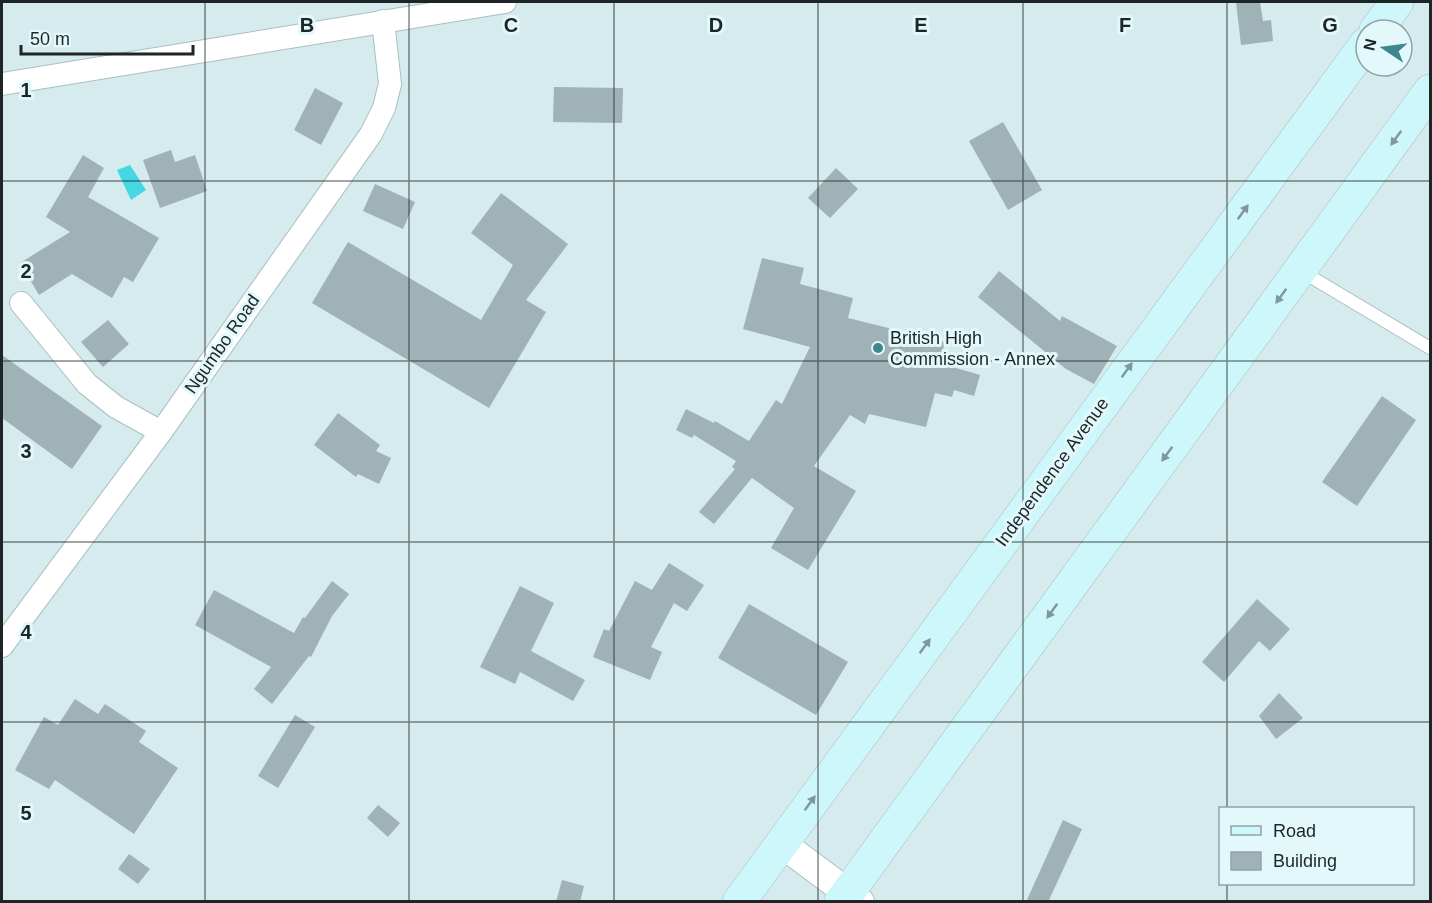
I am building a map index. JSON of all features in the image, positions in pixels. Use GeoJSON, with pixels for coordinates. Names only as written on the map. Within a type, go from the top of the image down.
{"type":"FeatureCollection","features":[{"type":"Feature","properties":{"kind":"main road"},"geometry":{"type":"LineString","coordinates":[[1385,18],[1397,2]]}},
{"type":"Feature","properties":{"kind":"main road","name":"Independence Avenue"},"geometry":{"type":"LineString","coordinates":[[739,902],[1354,60]]}},
{"type":"Feature","properties":{"kind":"main road"},"geometry":{"type":"LineString","coordinates":[[850,898],[1431,91]]}},
{"type":"Feature","properties":{"kind":"street"},"geometry":{"type":"LineString","coordinates":[[2,84],[505,2]]}},
{"type":"Feature","properties":{"kind":"street","name":"Ngumbo Road"},"geometry":{"type":"LineString","coordinates":[[2,646],[161,432],[370,134],[384,108],[390,84],[383,21]]}},
{"type":"Feature","properties":{"kind":"street"},"geometry":{"type":"LineString","coordinates":[[21,303],[87,384],[116,407],[161,432]]}},
{"type":"Feature","properties":{"kind":"street"},"geometry":{"type":"LineString","coordinates":[[781,843],[850,898]]}},
{"type":"Feature","properties":{"kind":"lane"},"geometry":{"type":"LineString","coordinates":[[1300,270],[1431,348]]}},
{"type":"Feature","properties":{"kind":"water"},"geometry":{"type":"Polygon","coordinates":[[[130,165],[146,190],[131,200],[117,170],[130,165]]]}},
{"type":"Feature","properties":{"kind":"building"},"geometry":{"type":"Polygon","coordinates":[[[1236,2],[1260,2],[1263,21],[1271,20],[1273,41],[1241,45],[1236,2]]]}},
{"type":"Feature","properties":{"kind":"building"},"geometry":{"type":"Polygon","coordinates":[[[554,87],[623,88],[622,123],[553,122],[554,87]]]}},
{"type":"Feature","properties":{"kind":"building"},"geometry":{"type":"Polygon","coordinates":[[[315,88],[343,103],[321,145],[294,130],[315,88]]]}},
{"type":"Feature","properties":{"kind":"building"},"geometry":{"type":"Polygon","coordinates":[[[1003,122],[1042,190],[1008,210],[969,141],[1003,122]]]}},
{"type":"Feature","properties":{"kind":"building"},"geometry":{"type":"Polygon","coordinates":[[[171,150],[175,162],[195,155],[207,191],[160,208],[143,160],[171,150]]]}},
{"type":"Feature","properties":{"kind":"building"},"geometry":{"type":"Polygon","coordinates":[[[83,155],[104,168],[88,197],[159,238],[133,282],[124,277],[112,298],[72,274],[39,295],[20,263],[70,232],[46,217],[83,155]]]}},
{"type":"Feature","properties":{"kind":"building"},"geometry":{"type":"Polygon","coordinates":[[[836,168],[858,189],[830,218],[808,198],[836,168]]]}},
{"type":"Feature","properties":{"kind":"building"},"geometry":{"type":"Polygon","coordinates":[[[375,184],[415,202],[403,229],[363,211],[375,184]]]}},
{"type":"Feature","properties":{"kind":"building"},"geometry":{"type":"Polygon","coordinates":[[[501,193],[568,244],[526,300],[546,312],[489,408],[312,303],[348,242],[481,320],[513,265],[471,233],[501,193]]]}},
{"type":"Feature","properties":{"kind":"building"},"geometry":{"type":"Polygon","coordinates":[[[762,258],[804,268],[800,284],[853,298],[848,318],[945,342],[939,363],[980,375],[974,396],[954,390],[952,397],[935,393],[926,427],[869,414],[865,424],[850,415],[814,466],[856,491],[808,570],[771,548],[794,508],[752,478],[714,524],[699,512],[735,469],[732,467],[736,461],[694,435],[692,438],[676,430],[686,409],[714,423],[715,421],[749,441],[776,400],[782,404],[810,347],[743,329],[762,258]]]}},
{"type":"Feature","properties":{"kind":"building"},"geometry":{"type":"Polygon","coordinates":[[[999,271],[1060,321],[1062,316],[1117,346],[1094,384],[1066,369],[978,297],[999,271]]]}},
{"type":"Feature","properties":{"kind":"building"},"geometry":{"type":"Polygon","coordinates":[[[108,320],[129,344],[103,367],[81,342],[108,320]]]}},
{"type":"Feature","properties":{"kind":"building"},"geometry":{"type":"Polygon","coordinates":[[[2,355],[102,426],[72,469],[2,418],[2,355]]]}},
{"type":"Feature","properties":{"kind":"building"},"geometry":{"type":"Polygon","coordinates":[[[1382,396],[1416,420],[1357,506],[1322,482],[1382,396]]]}},
{"type":"Feature","properties":{"kind":"building"},"geometry":{"type":"Polygon","coordinates":[[[338,413],[380,445],[376,451],[391,458],[379,484],[358,474],[356,477],[314,445],[338,413]]]}},
{"type":"Feature","properties":{"kind":"building"},"geometry":{"type":"Polygon","coordinates":[[[669,563],[704,585],[687,611],[674,603],[651,647],[662,652],[650,680],[593,657],[604,629],[609,631],[635,581],[652,590],[669,563]]]}},
{"type":"Feature","properties":{"kind":"building"},"geometry":{"type":"Polygon","coordinates":[[[332,581],[349,594],[332,616],[311,657],[309,656],[272,704],[254,689],[271,667],[195,625],[214,590],[294,633],[303,617],[305,618],[332,581]]]}},
{"type":"Feature","properties":{"kind":"building"},"geometry":{"type":"Polygon","coordinates":[[[520,586],[554,603],[531,651],[585,680],[573,701],[520,672],[515,684],[480,667],[520,586]]]}},
{"type":"Feature","properties":{"kind":"building"},"geometry":{"type":"Polygon","coordinates":[[[1257,599],[1290,629],[1270,651],[1259,641],[1224,682],[1202,662],[1257,599]]]}},
{"type":"Feature","properties":{"kind":"building"},"geometry":{"type":"Polygon","coordinates":[[[749,604],[848,662],[816,715],[718,658],[749,604]]]}},
{"type":"Feature","properties":{"kind":"building"},"geometry":{"type":"Polygon","coordinates":[[[1279,693],[1303,718],[1276,739],[1259,716],[1279,693]]]}},
{"type":"Feature","properties":{"kind":"building"},"geometry":{"type":"Polygon","coordinates":[[[75,699],[98,714],[105,704],[146,731],[139,742],[178,768],[134,834],[55,780],[49,789],[15,770],[44,717],[58,725],[75,699]]]}},
{"type":"Feature","properties":{"kind":"building"},"geometry":{"type":"Polygon","coordinates":[[[295,715],[315,727],[278,788],[258,776],[295,715]]]}},
{"type":"Feature","properties":{"kind":"building"},"geometry":{"type":"Polygon","coordinates":[[[378,805],[400,823],[388,837],[367,818],[378,805]]]}},
{"type":"Feature","properties":{"kind":"building"},"geometry":{"type":"Polygon","coordinates":[[[1063,820],[1082,829],[1048,902],[1026,902],[1063,820]]]}},
{"type":"Feature","properties":{"kind":"building"},"geometry":{"type":"Polygon","coordinates":[[[129,854],[150,869],[138,884],[118,869],[129,854]]]}},
{"type":"Feature","properties":{"kind":"building"},"geometry":{"type":"Polygon","coordinates":[[[562,880],[584,886],[580,902],[556,902],[562,880]]]}},
{"type":"Feature","properties":{"kind":"place","name":"British High Commission - Annex"},"geometry":{"type":"Point","coordinates":[878,348]}}]}
